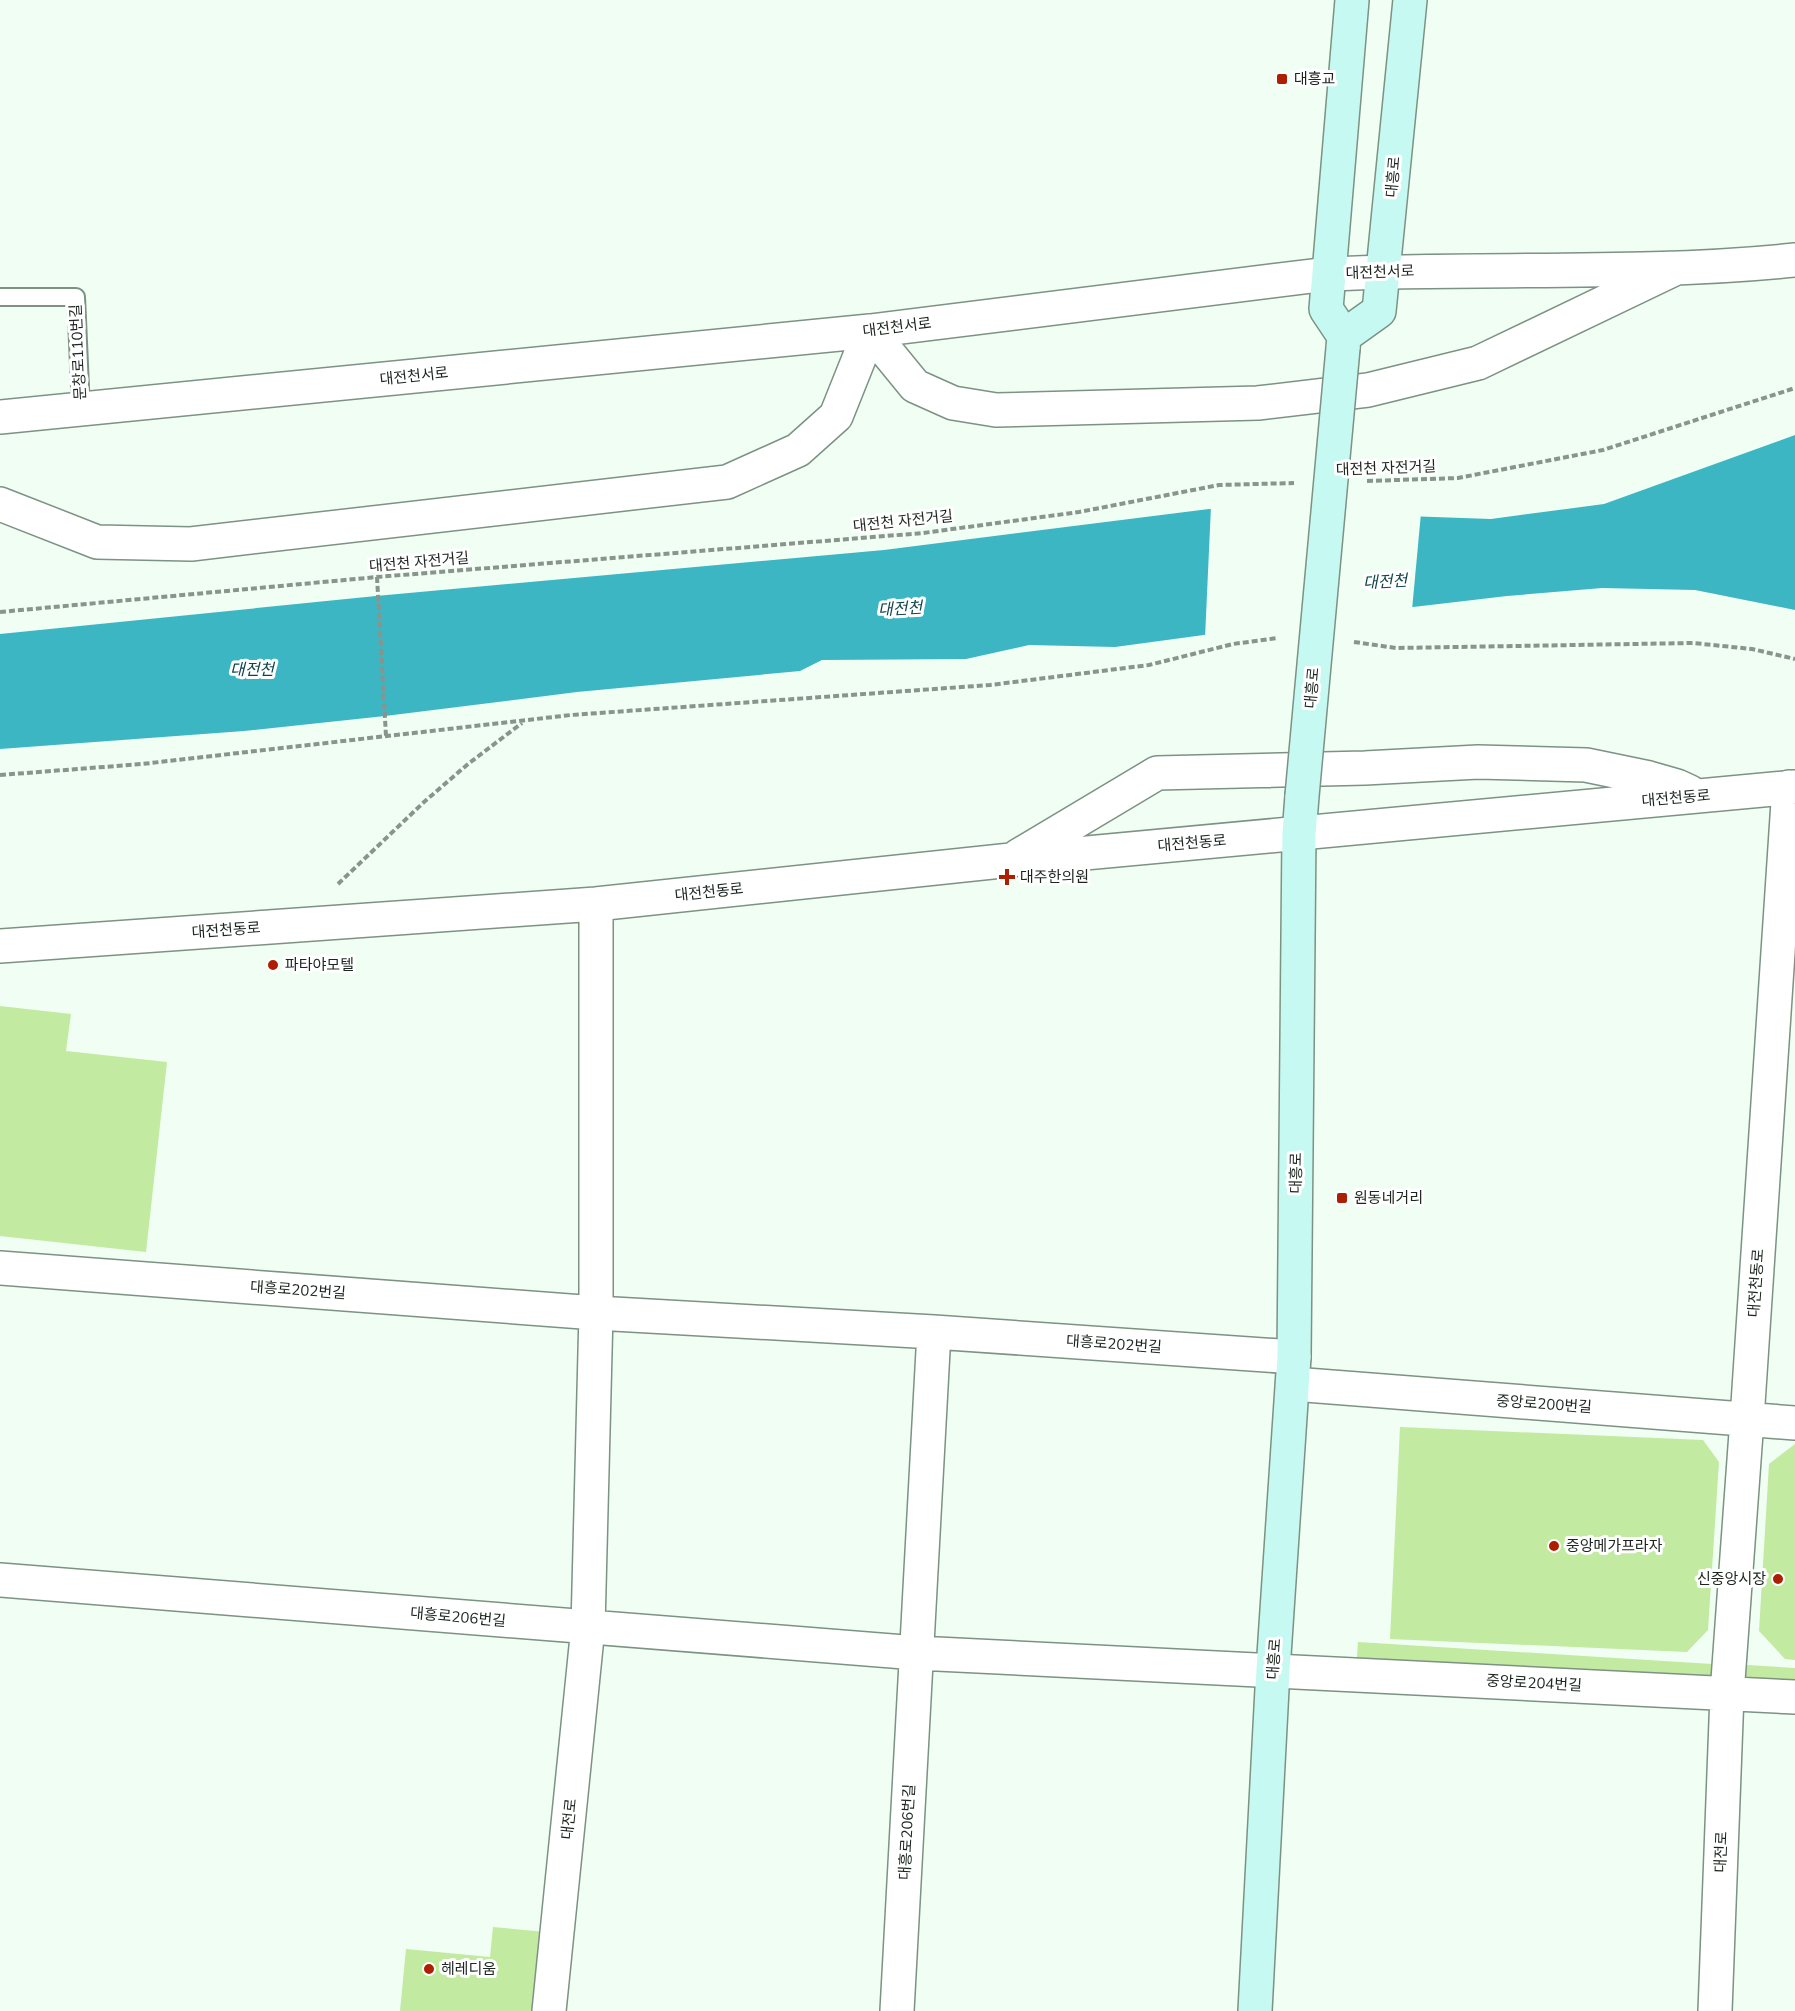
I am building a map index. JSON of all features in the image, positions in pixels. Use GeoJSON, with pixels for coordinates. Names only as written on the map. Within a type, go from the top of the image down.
{"type":"FeatureCollection","features":[{"type":"Feature","properties":{"kind":"main road"},"geometry":{"type":"LineString","coordinates":[[1344,342],[1326,309],[1352,0]]}},
{"type":"Feature","properties":{"kind":"main road","name":"대흥로"},"geometry":{"type":"LineString","coordinates":[[1255,2011],[1273,1670],[1293,1371],[1299,834],[1344,342],[1379,311],[1410,0]]}},
{"type":"Feature","properties":{"kind":"street","name":"대전천서로"},"geometry":{"type":"LineString","coordinates":[[0,417],[870,331],[1329,274],[1674,269],[1795,260]]}},
{"type":"Feature","properties":{"kind":"street"},"geometry":{"type":"LineString","coordinates":[[0,504],[97,542],[192,544],[727,482],[798,450],[836,417],[870,331],[915,386],[953,403],[996,410],[1258,403],[1368,390],[1478,363],[1674,269]]}},
{"type":"Feature","properties":{"kind":"street"},"geometry":{"type":"LineString","coordinates":[[1011,860],[1157,773],[1365,768],[1479,762],[1587,765],[1677,786],[1697,796]]}},
{"type":"Feature","properties":{"kind":"street","name":"대전천동로"},"geometry":{"type":"LineString","coordinates":[[0,946],[596,904],[1011,860],[1792,787],[1727,1694]]}},
{"type":"Feature","properties":{"kind":"street"},"geometry":{"type":"LineString","coordinates":[[588,1628],[596,1313],[596,904]]}},
{"type":"Feature","properties":{"kind":"street","name":"대흥로202번길"},"geometry":{"type":"LineString","coordinates":[[0,1268],[596,1313],[934,1332],[1293,1371]]}},
{"type":"Feature","properties":{"kind":"street"},"geometry":{"type":"LineString","coordinates":[[917,1653],[934,1332]]}},
{"type":"Feature","properties":{"kind":"street","name":"중앙로200번길"},"geometry":{"type":"LineString","coordinates":[[1293,1371],[1795,1423]]}},
{"type":"Feature","properties":{"kind":"street","name":"대흥로206번길"},"geometry":{"type":"LineString","coordinates":[[0,1580],[917,1653],[1273,1670]]}},
{"type":"Feature","properties":{"kind":"street","name":"대전로"},"geometry":{"type":"LineString","coordinates":[[549,2011],[588,1628]]}},
{"type":"Feature","properties":{"kind":"street","name":"대흥로206번길"},"geometry":{"type":"LineString","coordinates":[[897,2011],[917,1653]]}},
{"type":"Feature","properties":{"kind":"street","name":"중앙로204번길"},"geometry":{"type":"LineString","coordinates":[[1273,1670],[1795,1697]]}},
{"type":"Feature","properties":{"kind":"street","name":"대전로"},"geometry":{"type":"LineString","coordinates":[[1715,2011],[1727,1694]]}},
{"type":"Feature","properties":{"kind":"lane","name":"문창로110번길"},"geometry":{"type":"LineString","coordinates":[[0,297],[75,297],[81,410]]}},
{"type":"Feature","properties":{"kind":"path","name":"대전천 자전거길"},"geometry":{"type":"LineString","coordinates":[[1362,481],[1458,478],[1603,450],[1795,388]]}},
{"type":"Feature","properties":{"kind":"path","name":"대전천 자전거길"},"geometry":{"type":"LineString","coordinates":[[0,612],[377,577],[923,533],[1079,512],[1219,485],[1303,483]]}},
{"type":"Feature","properties":{"kind":"path"},"geometry":{"type":"LineString","coordinates":[[377,577],[386,736]]}},
{"type":"Feature","properties":{"kind":"path"},"geometry":{"type":"LineString","coordinates":[[0,776],[142,765],[571,716],[990,685],[1149,665],[1233,644],[1278,638]]}},
{"type":"Feature","properties":{"kind":"path"},"geometry":{"type":"LineString","coordinates":[[1348,641],[1396,648],[1693,643],[1752,649],[1795,659]]}},
{"type":"Feature","properties":{"kind":"path"},"geometry":{"type":"LineString","coordinates":[[331,890],[424,802],[522,722]]}},
{"type":"Feature","properties":{"kind":"water","name":"대전천"},"geometry":{"type":"Polygon","coordinates":[[[1795,435],[1795,610],[1695,590],[1602,588],[1396,609],[1115,647],[1029,645],[966,659],[822,660],[800,671],[577,692],[385,716],[244,731],[0,749],[0,634],[376,596],[884,550],[1209,509],[1491,519],[1604,504],[1795,435]]]}},
{"type":"Feature","properties":{"kind":"pier"},"geometry":{"type":"Polygon","coordinates":[[[1211,506],[1421,513],[1412,610],[1205,638],[1211,506]]]}},
{"type":"Feature","properties":{"kind":"building"},"geometry":{"type":"Polygon","coordinates":[[[0,1006],[71,1014],[66,1051],[167,1062],[146,1252],[0,1236],[0,1006]]]}},
{"type":"Feature","properties":{"kind":"building","name":"중앙메가프라자"},"geometry":{"type":"Polygon","coordinates":[[[1400,1427],[1703,1440],[1719,1462],[1708,1630],[1687,1652],[1390,1639],[1400,1427]]]}},
{"type":"Feature","properties":{"kind":"building","name":"신중앙시장"},"geometry":{"type":"Polygon","coordinates":[[[1795,1444],[1795,1660],[1785,1659],[1759,1631],[1769,1464],[1795,1444]]]}},
{"type":"Feature","properties":{"kind":"building"},"geometry":{"type":"Polygon","coordinates":[[[1730,1461],[1761,1462],[1747,1665],[1795,1668],[1795,1714],[1355,1687],[1358,1642],[1712,1664],[1730,1461]]]}},
{"type":"Feature","properties":{"kind":"building"},"geometry":{"type":"Polygon","coordinates":[[[493,1927],[546,1932],[539,2011],[400,2011],[406,1949],[490,1957],[493,1927]]]}},
{"type":"Feature","properties":{"kind":"place","name":"대흥교"},"geometry":{"type":"Point","coordinates":[1282,79]}},
{"type":"Feature","properties":{"kind":"place","name":"대주한의원"},"geometry":{"type":"Point","coordinates":[1007,877]}},
{"type":"Feature","properties":{"kind":"place","name":"파타야모텔"},"geometry":{"type":"Point","coordinates":[273,965]}},
{"type":"Feature","properties":{"kind":"place","name":"원동네거리"},"geometry":{"type":"Point","coordinates":[1342,1198]}},
{"type":"Feature","properties":{"kind":"place","name":"중앙메가프라자"},"geometry":{"type":"Point","coordinates":[1554,1546]}},
{"type":"Feature","properties":{"kind":"place","name":"신중앙시장"},"geometry":{"type":"Point","coordinates":[1778,1579]}},
{"type":"Feature","properties":{"kind":"place","name":"헤레디움"},"geometry":{"type":"Point","coordinates":[429,1969]}}]}
